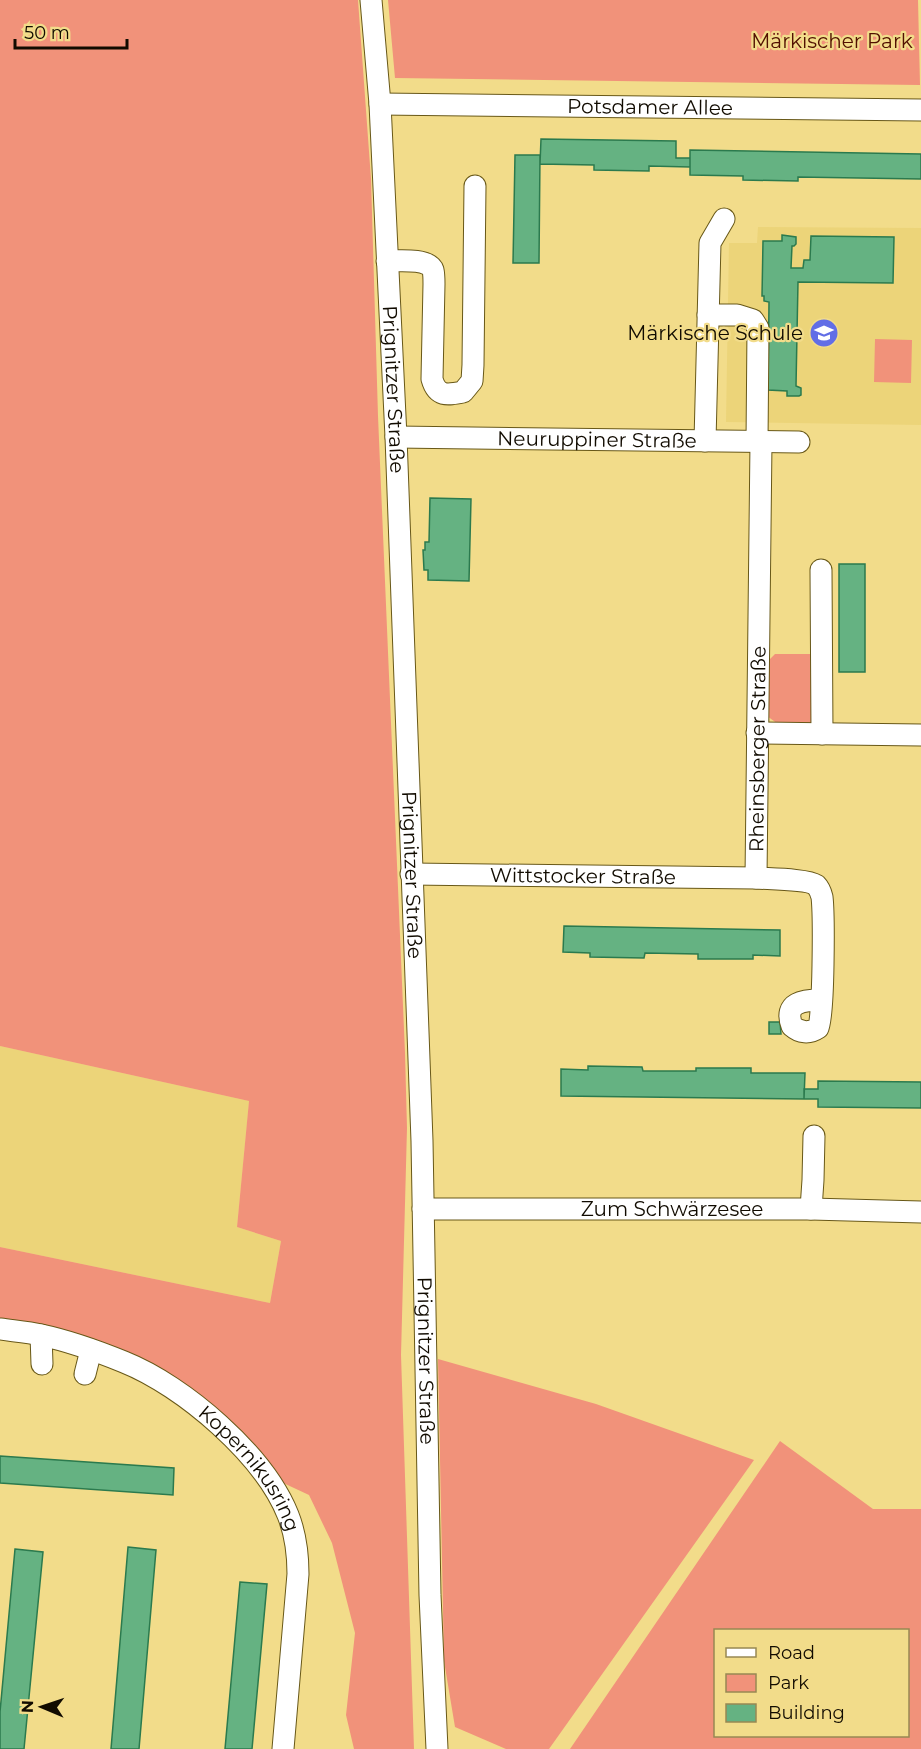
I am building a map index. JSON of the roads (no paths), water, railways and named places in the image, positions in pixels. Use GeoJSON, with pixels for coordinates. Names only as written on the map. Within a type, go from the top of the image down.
{"type":"FeatureCollection","features":[{"type":"Feature","properties":{"kind":"street","name":"Prignitzer Straße"},"geometry":{"type":"LineString","coordinates":[[371,0],[380,104],[396,437],[422,1141],[430,1595],[437,1749]]}},
{"type":"Feature","properties":{"kind":"street","name":"Potsdamer Allee"},"geometry":{"type":"LineString","coordinates":[[380,104],[921,110]]}},
{"type":"Feature","properties":{"kind":"street"},"geometry":{"type":"LineString","coordinates":[[387,261],[420,261],[433,268],[432,379],[435,388],[440,392],[451,394],[463,392],[472,381],[473,365],[475,186]]}},
{"type":"Feature","properties":{"kind":"street"},"geometry":{"type":"LineString","coordinates":[[705,441],[710,243],[724,219]]}},
{"type":"Feature","properties":{"kind":"street","name":"Rheinsberger Straße"},"geometry":{"type":"LineString","coordinates":[[708,315],[737,315],[753,320],[758,328],[756,878],[807,882],[818,886],[822,894],[823,911],[821,999]]}},
{"type":"Feature","properties":{"kind":"street","name":"Neuruppiner Straße"},"geometry":{"type":"LineString","coordinates":[[396,437],[799,442]]}},
{"type":"Feature","properties":{"kind":"street"},"geometry":{"type":"LineString","coordinates":[[821,570],[822,734]]}},
{"type":"Feature","properties":{"kind":"street"},"geometry":{"type":"LineString","coordinates":[[757,733],[921,735]]}},
{"type":"Feature","properties":{"kind":"street","name":"Wittstocker Straße"},"geometry":{"type":"LineString","coordinates":[[411,874],[756,878]]}},
{"type":"Feature","properties":{"kind":"street"},"geometry":{"type":"LineString","coordinates":[[811,1209],[814,1136]]}},
{"type":"Feature","properties":{"kind":"street","name":"Zum Schwärzesee"},"geometry":{"type":"LineString","coordinates":[[423,1209],[811,1209],[921,1212]]}},
{"type":"Feature","properties":{"kind":"street","name":"Kopernikusring"},"geometry":{"type":"LineString","coordinates":[[0,1329],[41,1335],[90,1350],[126,1363],[161,1382],[195,1404],[243,1446],[271,1482],[288,1516],[297,1548],[298,1574],[284,1749]]}},
{"type":"Feature","properties":{"kind":"street"},"geometry":{"type":"LineString","coordinates":[[41,1335],[42,1364]]}},
{"type":"Feature","properties":{"kind":"street"},"geometry":{"type":"LineString","coordinates":[[85,1374],[90,1350]]}},
{"type":"Feature","properties":{"kind":"place","name":"Märkische Schule"},"geometry":{"type":"Point","coordinates":[824,333]}},
{"type":"Feature","properties":{"kind":"park label","name":"Märkischer Park"},"geometry":{"type":"Point","coordinates":[832,41]}}]}
